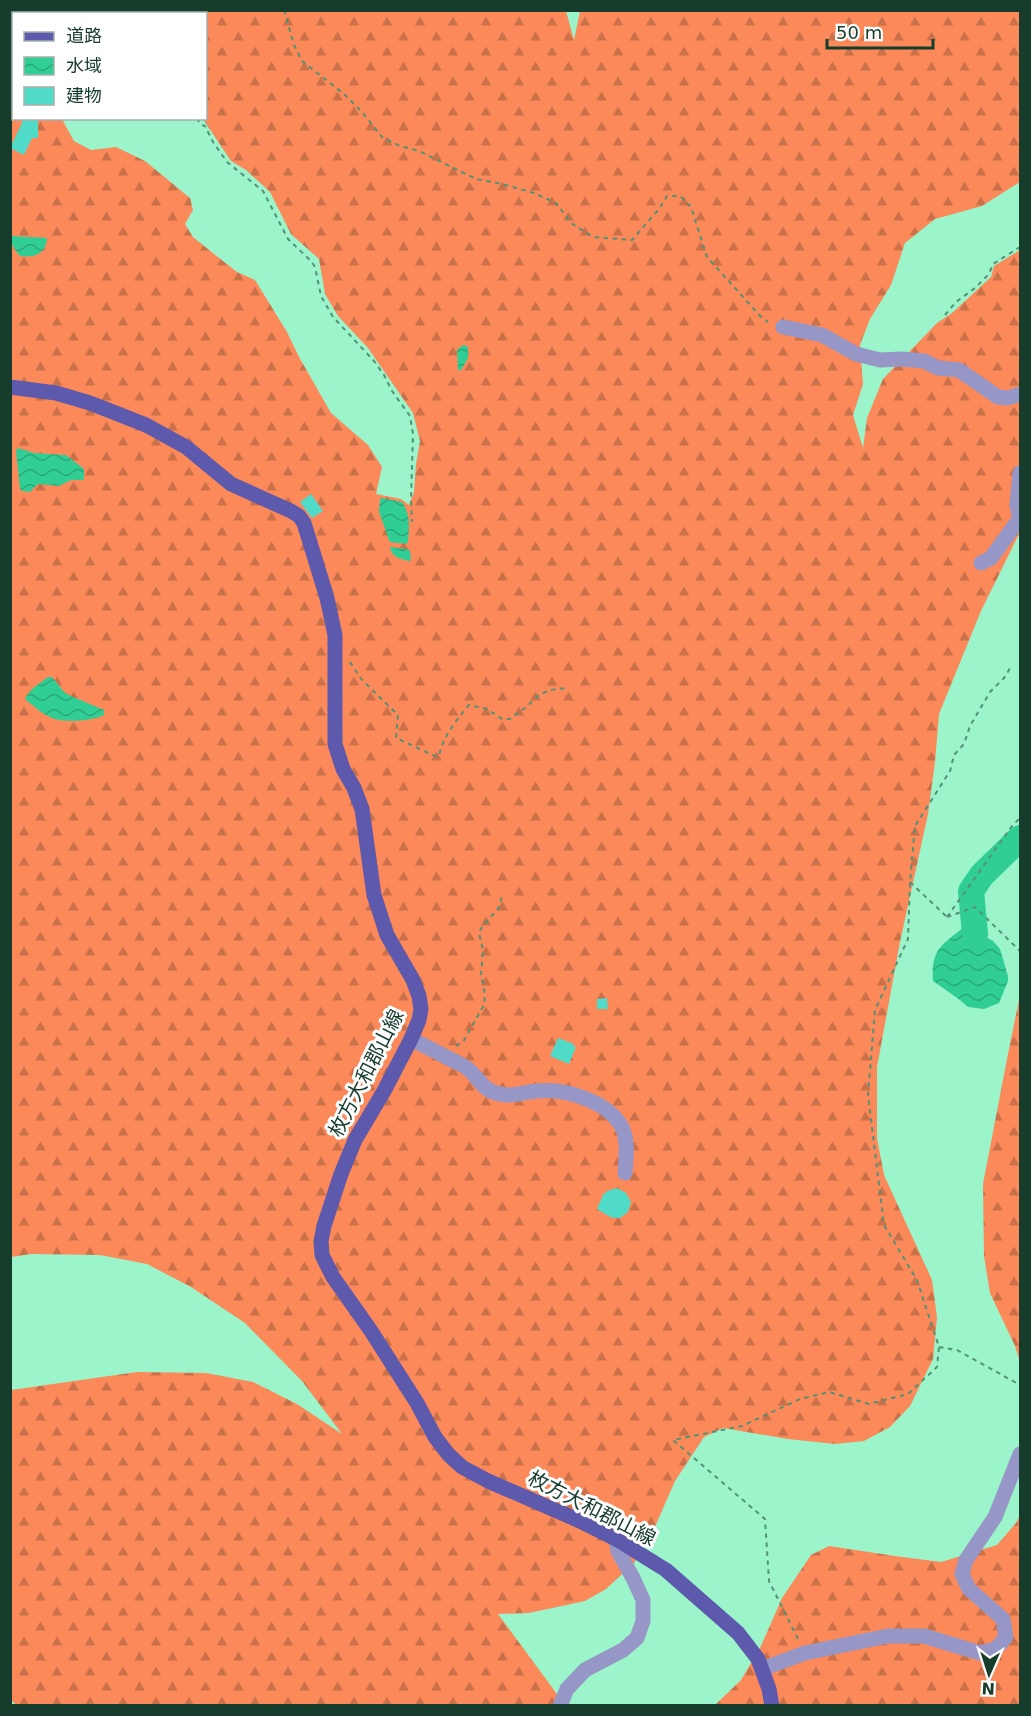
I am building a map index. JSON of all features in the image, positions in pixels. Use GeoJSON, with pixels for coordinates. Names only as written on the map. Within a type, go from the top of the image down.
{"type":"FeatureCollection","features":[{"type":"Feature","properties":{"kind":"main road","name":"枚方大和郡山線"},"geometry":{"type":"LineString","coordinates":[[10,387],[56,393],[90,403],[146,426],[186,447],[231,484],[291,511],[304,523],[327,598],[335,635],[335,744],[343,769],[362,809],[374,895],[387,935],[413,980],[421,1009],[411,1039],[356,1140],[341,1174],[324,1226],[321,1241],[322,1255],[333,1277],[371,1331],[417,1403],[435,1437],[448,1454],[462,1467],[488,1481],[580,1521],[616,1539],[666,1570],[738,1633],[758,1659],[769,1689],[772,1706]]}},
{"type":"Feature","properties":{"kind":"street"},"geometry":{"type":"LineString","coordinates":[[783,327],[822,335],[856,354],[880,360],[924,361],[938,368],[959,370],[998,397],[1008,398],[1020,394]]}},
{"type":"Feature","properties":{"kind":"street"},"geometry":{"type":"LineString","coordinates":[[981,563],[991,558],[1020,518],[1017,505],[1020,473]]}},
{"type":"Feature","properties":{"kind":"street"},"geometry":{"type":"LineString","coordinates":[[411,1039],[468,1069],[479,1082],[494,1092],[514,1096],[537,1090],[552,1091],[594,1101],[615,1117],[623,1131],[627,1147],[625,1173]]}},
{"type":"Feature","properties":{"kind":"street"},"geometry":{"type":"LineString","coordinates":[[762,1669],[805,1653],[888,1636],[924,1636],[980,1653],[996,1649],[1006,1637],[1002,1619],[969,1589],[962,1574],[966,1560],[995,1517],[1020,1454]]}},
{"type":"Feature","properties":{"kind":"street"},"geometry":{"type":"LineString","coordinates":[[560,1706],[567,1689],[585,1670],[623,1650],[637,1638],[643,1621],[643,1600],[618,1551],[616,1539]]}},
{"type":"Feature","properties":{"kind":"path"},"geometry":{"type":"LineString","coordinates":[[284,10],[294,45],[302,61],[344,94],[362,112],[382,138],[430,156],[476,179],[534,193],[556,203],[571,223],[592,237],[632,240],[659,209],[667,196],[680,196],[691,207],[706,257],[761,317],[769,323],[783,327]]}},
{"type":"Feature","properties":{"kind":"path"},"geometry":{"type":"LineString","coordinates":[[198,120],[205,126],[227,162],[263,191],[288,239],[315,267],[321,296],[333,317],[374,361],[410,416],[413,434],[412,522]]}},
{"type":"Feature","properties":{"kind":"path"},"geometry":{"type":"LineString","coordinates":[[945,315],[956,302],[989,274],[993,264],[1020,248]]}},
{"type":"Feature","properties":{"kind":"path"},"geometry":{"type":"LineString","coordinates":[[349,661],[362,680],[398,715],[396,738],[435,756],[439,756],[444,740],[469,705],[487,709],[502,719],[510,719],[538,695],[550,690],[566,688]]}},
{"type":"Feature","properties":{"kind":"path"},"geometry":{"type":"LineString","coordinates":[[805,1653],[770,1581],[765,1519],[673,1440],[742,1426],[800,1399],[829,1392],[869,1404],[908,1394],[937,1367],[939,1347],[917,1280],[884,1225],[868,1095],[875,1010],[908,939],[915,826],[950,771],[954,755],[964,744],[970,726],[990,692],[1004,678],[1012,665]]}},
{"type":"Feature","properties":{"kind":"path"},"geometry":{"type":"LineString","coordinates":[[947,916],[1020,818]]}},
{"type":"Feature","properties":{"kind":"path"},"geometry":{"type":"LineString","coordinates":[[910,882],[947,916]]}},
{"type":"Feature","properties":{"kind":"path"},"geometry":{"type":"LineString","coordinates":[[454,1048],[463,1042],[484,1005],[485,994],[481,975],[483,950],[479,933],[498,909],[503,893]]}},
{"type":"Feature","properties":{"kind":"path"},"geometry":{"type":"LineString","coordinates":[[947,916],[975,907],[1020,951]]}},
{"type":"Feature","properties":{"kind":"path"},"geometry":{"type":"LineString","coordinates":[[939,1347],[957,1350],[1020,1385]]}},
{"type":"Feature","properties":{"kind":"green space"},"geometry":{"type":"Polygon","coordinates":[[[11,11],[54,11],[12,12],[12,120],[64,120],[74,141],[91,150],[116,147],[145,161],[190,198],[193,210],[185,224],[193,237],[237,272],[255,280],[287,332],[331,413],[368,445],[382,467],[376,494],[401,499],[409,505],[414,492],[420,441],[413,413],[368,348],[338,316],[325,294],[319,259],[291,234],[270,192],[246,170],[231,161],[204,120],[207,120],[207,12],[178,11],[566,11],[574,40],[580,11],[1020,11],[1020,182],[982,206],[935,219],[905,243],[891,285],[870,319],[860,345],[863,384],[853,415],[863,448],[867,418],[883,379],[937,323],[952,313],[991,277],[994,266],[1020,250],[1020,532],[981,611],[939,714],[928,814],[900,942],[877,1067],[877,1138],[884,1175],[932,1280],[937,1317],[933,1359],[910,1406],[890,1427],[864,1441],[835,1444],[723,1428],[704,1437],[675,1481],[654,1529],[634,1563],[606,1589],[585,1601],[529,1613],[498,1614],[565,1705],[17,1706],[11,1700],[11,1390],[137,1372],[206,1373],[253,1382],[297,1404],[342,1434],[302,1381],[245,1323],[191,1287],[147,1264],[100,1255],[31,1254],[11,1257],[11,11]]]}},
{"type":"Feature","properties":{"kind":"green space"},"geometry":{"type":"Polygon","coordinates":[[[1020,995],[1020,1362],[990,1293],[984,1256],[983,1184],[1020,995]]]}},
{"type":"Feature","properties":{"kind":"green space"},"geometry":{"type":"Polygon","coordinates":[[[1020,1515],[1020,1705],[714,1706],[741,1680],[761,1646],[782,1598],[811,1555],[829,1546],[941,1562],[997,1545],[1020,1515]]]}},
{"type":"Feature","properties":{"kind":"water"},"geometry":{"type":"Polygon","coordinates":[[[11,236],[47,238],[39,254],[20,256],[12,244],[11,236]]]}},
{"type":"Feature","properties":{"kind":"water"},"geometry":{"type":"Polygon","coordinates":[[[463,345],[467,346],[468,356],[460,371],[458,370],[457,350],[463,345]]]}},
{"type":"Feature","properties":{"kind":"water"},"geometry":{"type":"Polygon","coordinates":[[[18,448],[34,453],[66,455],[84,469],[84,480],[71,480],[59,486],[38,484],[30,492],[22,491],[16,451],[18,448]]]}},
{"type":"Feature","properties":{"kind":"water"},"geometry":{"type":"Polygon","coordinates":[[[382,498],[402,502],[405,507],[409,527],[406,544],[390,542],[379,512],[382,498]]]}},
{"type":"Feature","properties":{"kind":"water"},"geometry":{"type":"Polygon","coordinates":[[[390,547],[407,549],[410,551],[411,560],[397,557],[390,547]]]}},
{"type":"Feature","properties":{"kind":"water"},"geometry":{"type":"Polygon","coordinates":[[[48,677],[52,677],[64,692],[104,710],[104,715],[93,719],[71,721],[57,720],[42,713],[25,698],[32,689],[48,677]]]}},
{"type":"Feature","properties":{"kind":"water"},"geometry":{"type":"Polygon","coordinates":[[[964,927],[993,941],[1000,949],[1008,976],[999,1003],[984,1009],[968,1007],[933,981],[934,962],[939,949],[964,927]]]}},
{"type":"Feature","properties":{"kind":"building"},"geometry":{"type":"Polygon","coordinates":[[[22,120],[38,120],[38,138],[32,138],[24,155],[10,148],[22,120]]]}},
{"type":"Feature","properties":{"kind":"building"},"geometry":{"type":"Polygon","coordinates":[[[311,494],[323,511],[312,518],[300,502],[311,494]]]}},
{"type":"Feature","properties":{"kind":"building"},"geometry":{"type":"Polygon","coordinates":[[[607,998],[608,1009],[597,1009],[597,999],[607,998]]]}},
{"type":"Feature","properties":{"kind":"building"},"geometry":{"type":"Polygon","coordinates":[[[558,1038],[576,1047],[569,1064],[550,1056],[558,1038]]]}},
{"type":"Feature","properties":{"kind":"building"},"geometry":{"type":"Polygon","coordinates":[[[617,1188],[626,1193],[631,1202],[628,1212],[620,1218],[610,1217],[597,1209],[603,1195],[617,1188]]]}},
{"type":"Feature","properties":{"kind":"waterway"},"geometry":{"type":"LineString","coordinates":[[975,934],[971,891],[982,875],[1020,838]]}}]}
